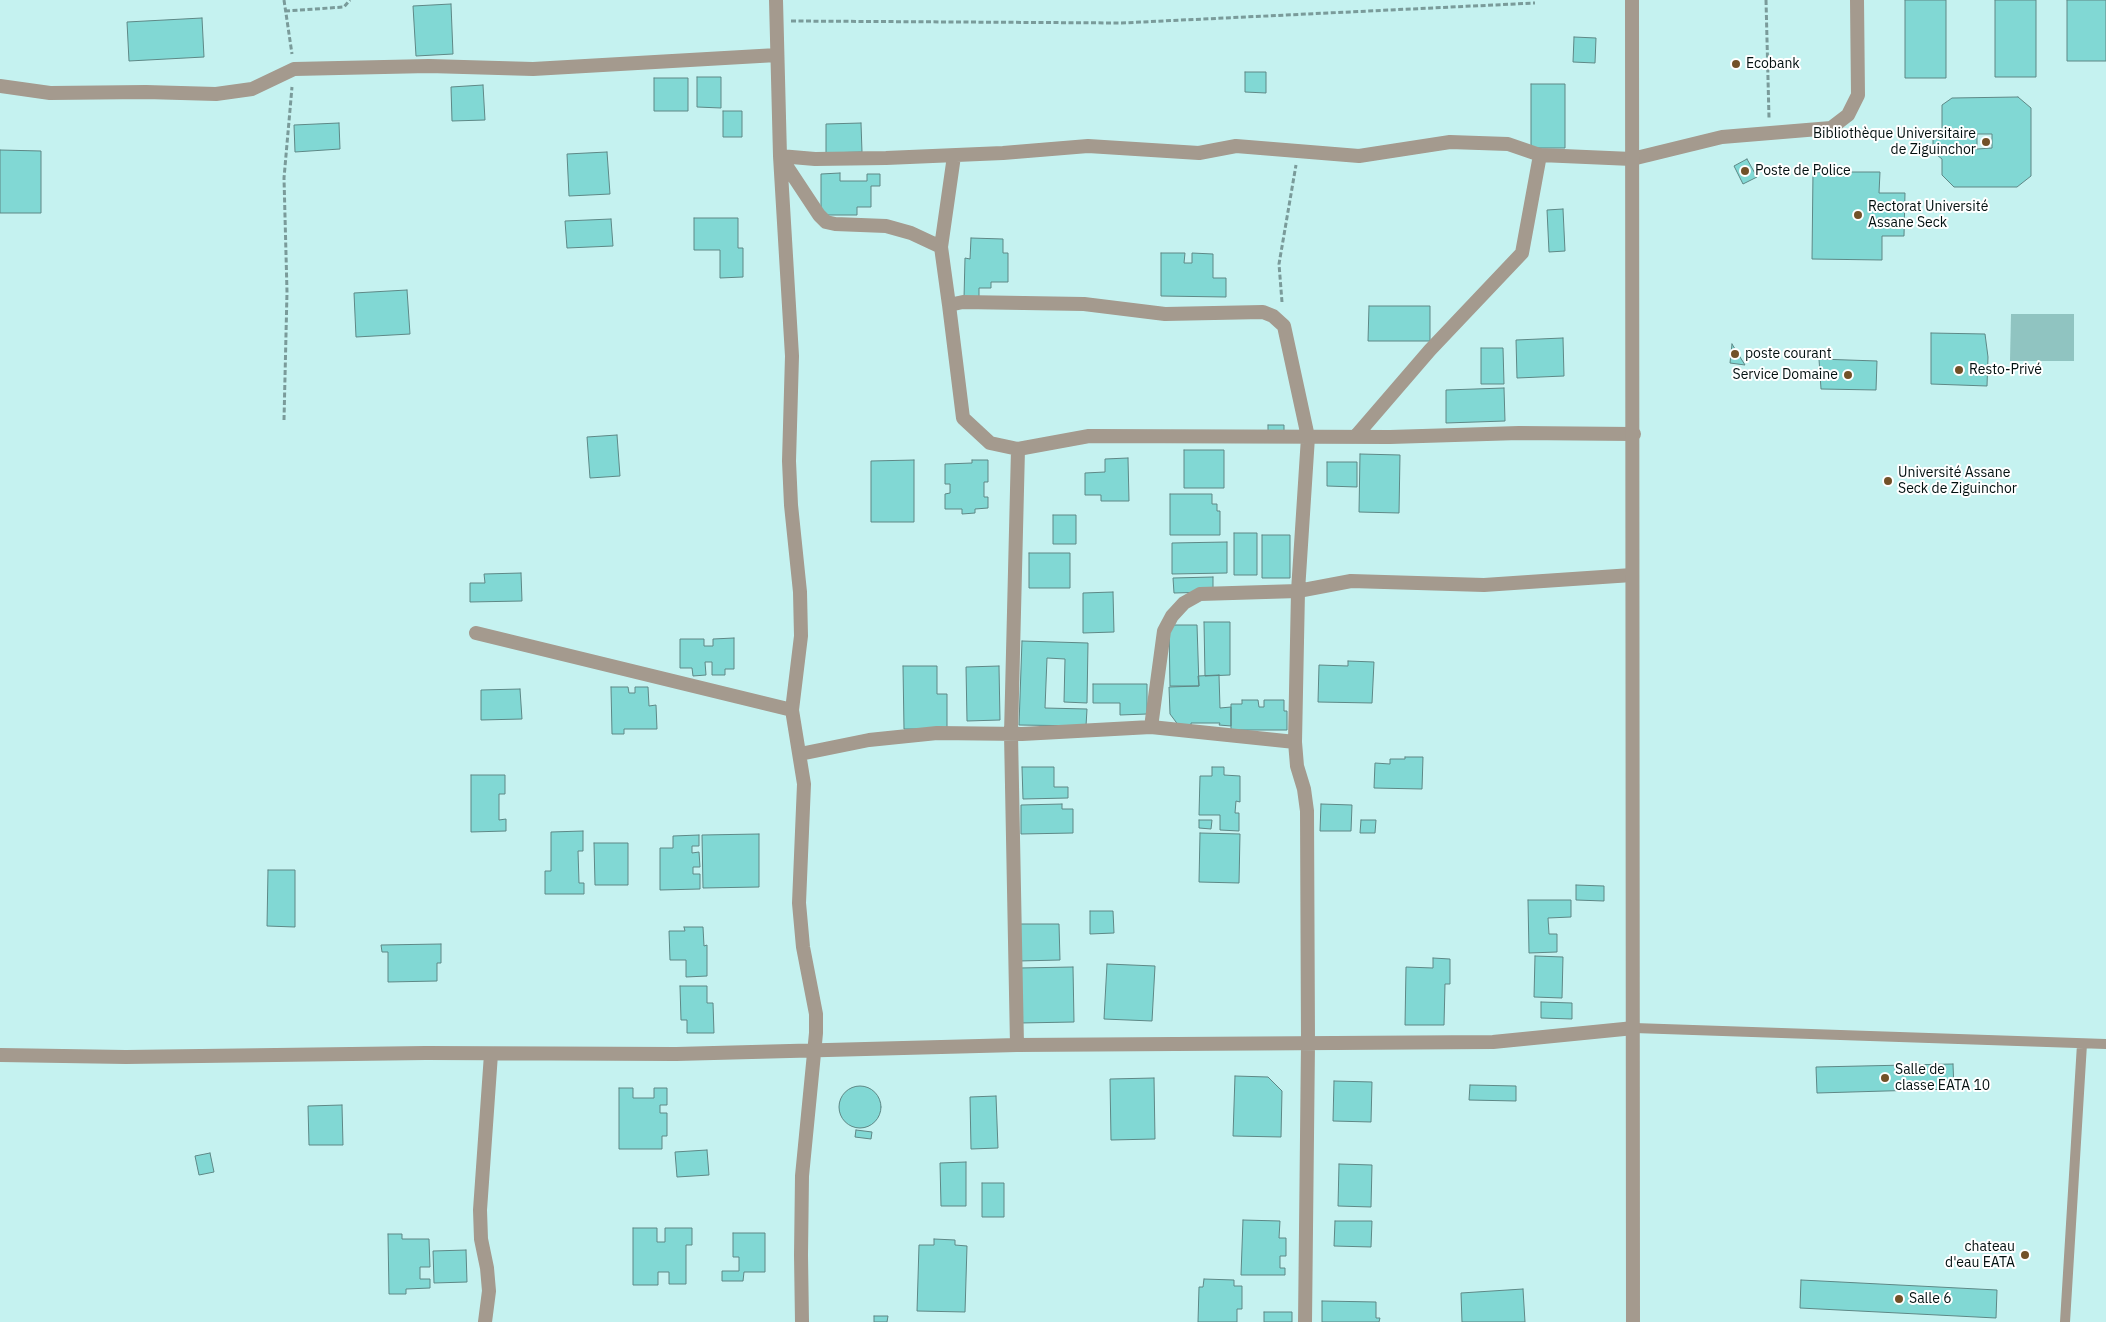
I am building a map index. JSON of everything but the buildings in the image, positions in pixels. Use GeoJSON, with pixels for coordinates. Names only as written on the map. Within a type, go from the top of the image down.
{"type":"FeatureCollection","features":[{"type":"Feature","properties":{"kind":"street"},"geometry":{"type":"LineString","coordinates":[[776,0],[775,20],[780,156],[792,356],[789,461],[791,505],[800,592],[801,636],[792,710],[804,784],[799,903],[803,948],[816,1014],[802,1176],[802,1322]]}},
{"type":"Feature","properties":{"kind":"street"},"geometry":{"type":"LineString","coordinates":[[1632,0],[1634,434],[1632,575],[1633,1322]]}},
{"type":"Feature","properties":{"kind":"street"},"geometry":{"type":"LineString","coordinates":[[780,156],[815,159],[954,156],[1088,146],[1199,153],[1236,146],[1359,156],[1450,142],[1508,144],[1540,155],[1632,159],[1722,137],[1831,128],[1848,115],[1858,95],[1857,0]]}},
{"type":"Feature","properties":{"kind":"street"},"geometry":{"type":"LineString","coordinates":[[0,86],[50,93],[146,92],[216,94],[252,89],[294,69],[428,66],[533,69],[777,55]]}},
{"type":"Feature","properties":{"kind":"street"},"geometry":{"type":"LineString","coordinates":[[1355,437],[1430,350],[1522,253],[1540,155]]}},
{"type":"Feature","properties":{"kind":"street"},"geometry":{"type":"LineString","coordinates":[[780,156],[818,215],[826,222],[886,226],[911,233],[941,247]]}},
{"type":"Feature","properties":{"kind":"street"},"geometry":{"type":"LineString","coordinates":[[954,156],[941,247],[950,305],[963,418],[990,443],[1018,449],[1090,436],[1355,437],[1519,433],[1634,434]]}},
{"type":"Feature","properties":{"kind":"street"},"geometry":{"type":"LineString","coordinates":[[950,305],[963,302],[1084,304],[1166,314],[1264,312],[1273,316],[1284,326],[1308,437],[1298,591],[1295,742],[1307,810],[1308,1043],[1305,1322]]}},
{"type":"Feature","properties":{"kind":"street"},"geometry":{"type":"LineString","coordinates":[[1017,1044],[1011,734],[1018,449]]}},
{"type":"Feature","properties":{"kind":"street"},"geometry":{"type":"LineString","coordinates":[[1151,727],[1164,631],[1172,616],[1184,603],[1200,594],[1298,591],[1351,581],[1484,585],[1632,575]]}},
{"type":"Feature","properties":{"kind":"street"},"geometry":{"type":"LineString","coordinates":[[476,633],[792,710]]}},
{"type":"Feature","properties":{"kind":"street"},"geometry":{"type":"LineString","coordinates":[[800,754],[869,740],[937,733],[1011,734],[1151,727],[1295,742]]}},
{"type":"Feature","properties":{"kind":"street"},"geometry":{"type":"LineString","coordinates":[[0,1055],[126,1057],[676,1054],[1017,1044],[1493,1042],[1634,1028]]}},
{"type":"Feature","properties":{"kind":"street"},"geometry":{"type":"LineString","coordinates":[[485,1322],[489,1291],[487,1268],[481,1240],[480,1210],[491,1054]]}},
{"type":"Feature","properties":{"kind":"lane"},"geometry":{"type":"LineString","coordinates":[[1634,1028],[2106,1044]]}},
{"type":"Feature","properties":{"kind":"lane"},"geometry":{"type":"LineString","coordinates":[[2065,1322],[2082,1044]]}},
{"type":"Feature","properties":{"kind":"path"},"geometry":{"type":"LineString","coordinates":[[284,0],[294,69],[284,178],[287,292],[284,420]]}},
{"type":"Feature","properties":{"kind":"path"},"geometry":{"type":"LineString","coordinates":[[286,11],[344,7],[350,0]]}},
{"type":"Feature","properties":{"kind":"path"},"geometry":{"type":"LineString","coordinates":[[1766,0],[1769,134]]}},
{"type":"Feature","properties":{"kind":"path"},"geometry":{"type":"LineString","coordinates":[[775,20],[1121,23],[1534,3]]}},
{"type":"Feature","properties":{"kind":"path"},"geometry":{"type":"LineString","coordinates":[[1284,326],[1279,264],[1298,150]]}},
{"type":"Feature","properties":{"kind":"green space"},"geometry":{"type":"Polygon","coordinates":[[[2011,314],[2074,314],[2074,361],[2010,361],[2011,314]]]}},
{"type":"Feature","properties":{"kind":"place","name":"Ecobank"},"geometry":{"type":"Point","coordinates":[1736,64]}},
{"type":"Feature","properties":{"kind":"place","name":"Bibliothèque Universitaire de Ziguinchor"},"geometry":{"type":"Point","coordinates":[1986,142]}},
{"type":"Feature","properties":{"kind":"place","name":"Poste de Police"},"geometry":{"type":"Point","coordinates":[1745,171]}},
{"type":"Feature","properties":{"kind":"place","name":"Rectorat Université Assane Seck"},"geometry":{"type":"Point","coordinates":[1858,215]}},
{"type":"Feature","properties":{"kind":"place","name":"poste courant"},"geometry":{"type":"Point","coordinates":[1735,354]}},
{"type":"Feature","properties":{"kind":"place","name":"Resto-Privé"},"geometry":{"type":"Point","coordinates":[1959,370]}},
{"type":"Feature","properties":{"kind":"place","name":"Service Domaine"},"geometry":{"type":"Point","coordinates":[1848,375]}},
{"type":"Feature","properties":{"kind":"place","name":"Université Assane Seck de Ziguinchor"},"geometry":{"type":"Point","coordinates":[1888,481]}},
{"type":"Feature","properties":{"kind":"place","name":"Salle de classe EATA 10"},"geometry":{"type":"Point","coordinates":[1885,1078]}},
{"type":"Feature","properties":{"kind":"place","name":"chateau d'eau EATA"},"geometry":{"type":"Point","coordinates":[2025,1255]}},
{"type":"Feature","properties":{"kind":"place","name":"Salle 6"},"geometry":{"type":"Point","coordinates":[1899,1299]}}]}
